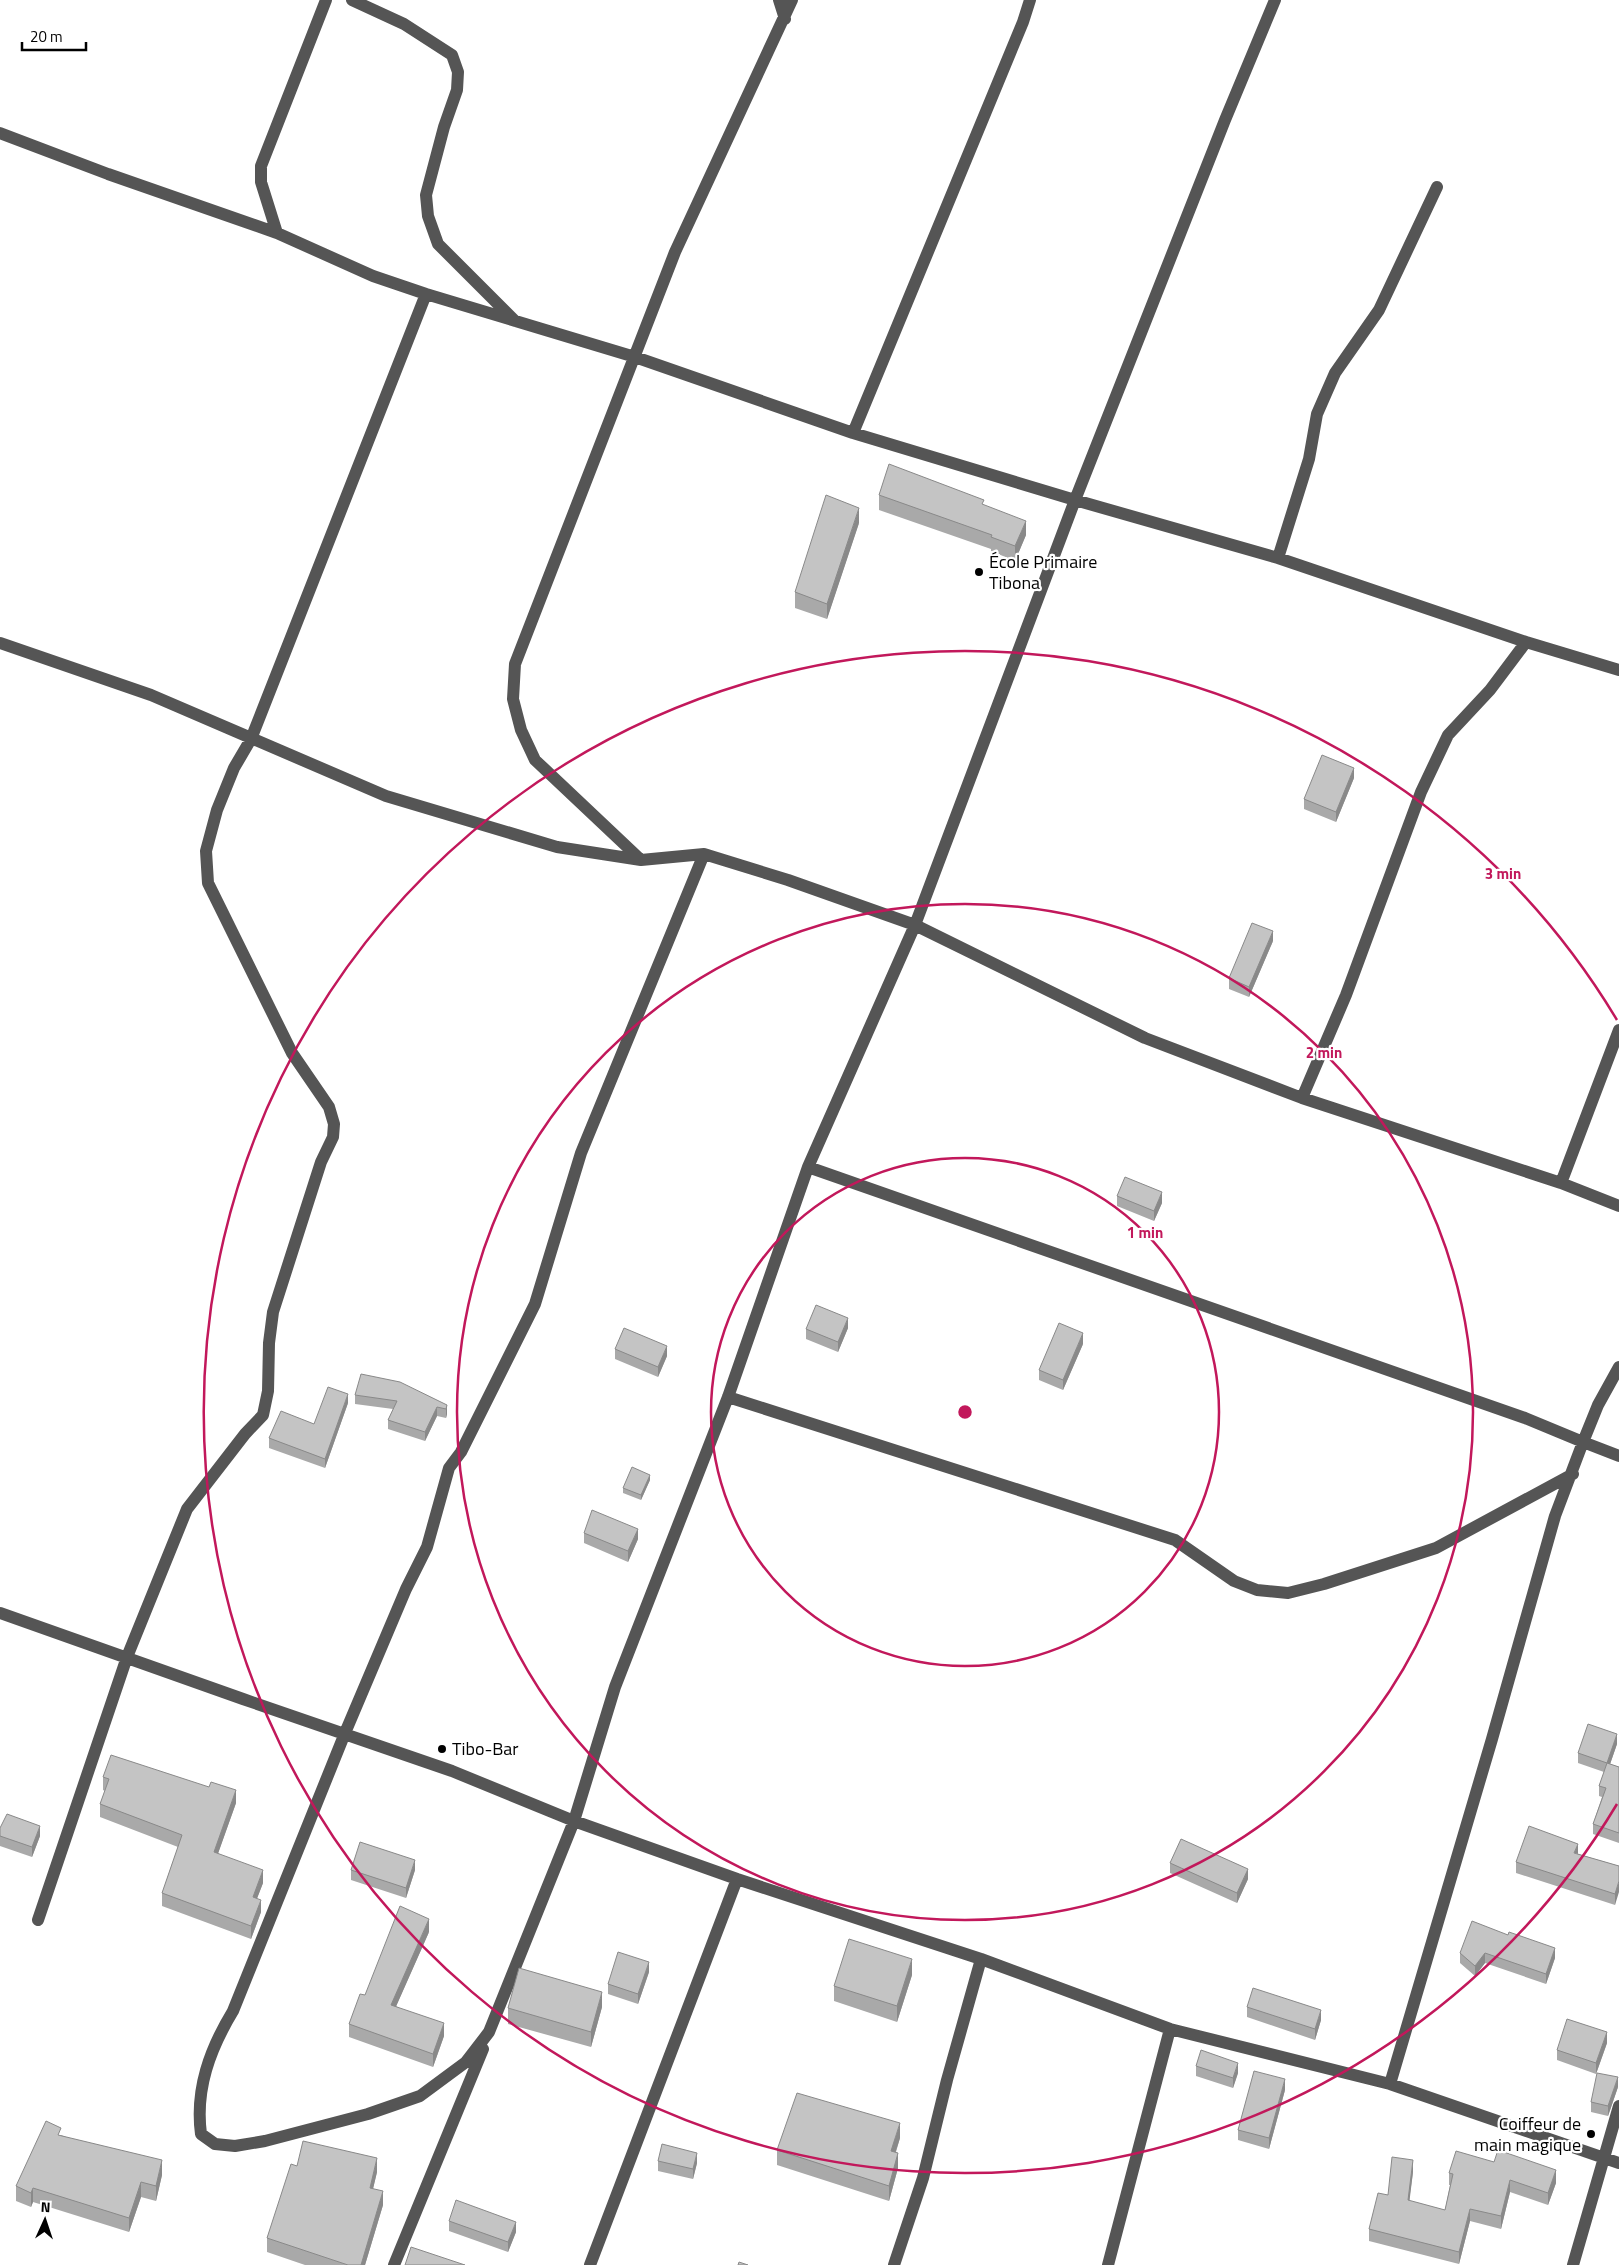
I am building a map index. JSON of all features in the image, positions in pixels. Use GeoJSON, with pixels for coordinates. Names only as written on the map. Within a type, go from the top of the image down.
{"type":"FeatureCollection","features":[{"type":"Feature","properties":{"kind":"street"},"geometry":{"type":"LineString","coordinates":[[277,233],[261,182],[261,166],[326,0]]}},
{"type":"Feature","properties":{"kind":"street"},"geometry":{"type":"LineString","coordinates":[[352,0],[404,24],[452,54],[458,72],[457,90],[444,127],[426,195],[428,216],[438,244],[517,322]]}},
{"type":"Feature","properties":{"kind":"street"},"geometry":{"type":"LineString","coordinates":[[779,0],[785,18]]}},
{"type":"Feature","properties":{"kind":"street"},"geometry":{"type":"LineString","coordinates":[[641,860],[535,760],[521,730],[513,699],[515,664],[675,252],[792,0]]}},
{"type":"Feature","properties":{"kind":"street"},"geometry":{"type":"LineString","coordinates":[[853,432],[1023,22],[1030,0]]}},
{"type":"Feature","properties":{"kind":"street"},"geometry":{"type":"LineString","coordinates":[[394,2265],[574,1821],[616,1687],[728,1397],[808,1167],[915,925],[1075,500],[1224,120],[1275,0]]}},
{"type":"Feature","properties":{"kind":"street"},"geometry":{"type":"LineString","coordinates":[[0,133],[108,174],[277,233],[373,276],[426,294],[635,357],[853,432],[1075,500],[1278,558],[1526,642],[1619,670]]}},
{"type":"Feature","properties":{"kind":"street"},"geometry":{"type":"LineString","coordinates":[[1278,558],[1309,459],[1317,414],[1335,373],[1379,310],[1437,187]]}},
{"type":"Feature","properties":{"kind":"street"},"geometry":{"type":"LineString","coordinates":[[38,1920],[128,1657],[186,1509],[245,1434],[263,1415],[268,1391],[269,1343],[273,1312],[321,1162],[333,1137],[334,1124],[329,1107],[292,1053],[208,883],[206,852],[216,810],[234,768],[251,739],[426,294]]}},
{"type":"Feature","properties":{"kind":"street"},"geometry":{"type":"LineString","coordinates":[[1302,1098],[1346,995],[1421,792],[1448,735],[1490,690],[1526,642]]}},
{"type":"Feature","properties":{"kind":"street"},"geometry":{"type":"LineString","coordinates":[[0,644],[151,695],[386,796],[557,847],[641,860],[704,854],[788,880],[915,925],[1145,1038],[1302,1098],[1562,1182],[1619,1206]]}},
{"type":"Feature","properties":{"kind":"street"},"geometry":{"type":"LineString","coordinates":[[489,2032],[466,2062],[420,2096],[368,2114],[265,2141],[235,2146],[215,2144],[200,2134],[198,2115],[208,2058],[218,2036],[233,2011],[345,1733],[406,1589],[427,1547],[449,1468],[461,1452],[535,1304],[581,1153],[704,854]]}},
{"type":"Feature","properties":{"kind":"street"},"geometry":{"type":"LineString","coordinates":[[1562,1182],[1619,1030]]}},
{"type":"Feature","properties":{"kind":"street"},"geometry":{"type":"LineString","coordinates":[[808,1167],[1525,1418],[1619,1456]]}},
{"type":"Feature","properties":{"kind":"street"},"geometry":{"type":"LineString","coordinates":[[1390,2084],[1556,1516],[1598,1406],[1619,1367]]}},
{"type":"Feature","properties":{"kind":"street"},"geometry":{"type":"LineString","coordinates":[[728,1397],[1175,1540],[1234,1581],[1257,1590],[1288,1593],[1324,1584],[1436,1548],[1573,1474]]}},
{"type":"Feature","properties":{"kind":"street"},"geometry":{"type":"LineString","coordinates":[[0,1613],[128,1657],[242,1700],[452,1770],[574,1821],[737,1879],[981,1959],[1170,2029],[1390,2084],[1619,2163]]}},
{"type":"Feature","properties":{"kind":"street"},"geometry":{"type":"LineString","coordinates":[[590,2265],[737,1879]]}},
{"type":"Feature","properties":{"kind":"street"},"geometry":{"type":"LineString","coordinates":[[894,2265],[923,2178],[947,2080],[981,1959]]}},
{"type":"Feature","properties":{"kind":"street"},"geometry":{"type":"LineString","coordinates":[[1108,2265],[1170,2029]]}},
{"type":"Feature","properties":{"kind":"street"},"geometry":{"type":"LineString","coordinates":[[1573,2265],[1619,2106]]}},
{"type":"Feature","properties":{"kind":"building"},"geometry":{"type":"Polygon","coordinates":[[[889,464],[984,500],[982,504],[1026,521],[1015,546],[991,537],[992,535],[879,495],[889,464]]]}},
{"type":"Feature","properties":{"kind":"building"},"geometry":{"type":"Polygon","coordinates":[[[826,495],[859,508],[827,604],[795,592],[826,495]]]}},
{"type":"Feature","properties":{"kind":"building"},"geometry":{"type":"Polygon","coordinates":[[[1322,755],[1354,768],[1336,812],[1304,799],[1322,755]]]}},
{"type":"Feature","properties":{"kind":"building"},"geometry":{"type":"Polygon","coordinates":[[[1252,923],[1273,931],[1249,987],[1229,978],[1252,923]]]}},
{"type":"Feature","properties":{"kind":"building"},"geometry":{"type":"Polygon","coordinates":[[[1125,1177],[1162,1192],[1154,1211],[1117,1196],[1125,1177]]]}},
{"type":"Feature","properties":{"kind":"building"},"geometry":{"type":"Polygon","coordinates":[[[816,1305],[848,1318],[838,1342],[806,1329],[816,1305]]]}},
{"type":"Feature","properties":{"kind":"building"},"geometry":{"type":"Polygon","coordinates":[[[1059,1323],[1083,1333],[1063,1380],[1039,1370],[1059,1323]]]}},
{"type":"Feature","properties":{"kind":"building"},"geometry":{"type":"Polygon","coordinates":[[[624,1328],[667,1346],[658,1367],[615,1349],[624,1328]]]}},
{"type":"Feature","properties":{"kind":"building"},"geometry":{"type":"Polygon","coordinates":[[[361,1374],[400,1382],[447,1405],[446,1409],[437,1407],[425,1432],[388,1420],[397,1401],[355,1395],[361,1374]]]}},
{"type":"Feature","properties":{"kind":"building"},"geometry":{"type":"Polygon","coordinates":[[[328,1387],[348,1394],[325,1459],[269,1438],[281,1411],[314,1424],[328,1387]]]}},
{"type":"Feature","properties":{"kind":"building"},"geometry":{"type":"Polygon","coordinates":[[[632,1467],[650,1475],[641,1495],[623,1488],[632,1467]]]}},
{"type":"Feature","properties":{"kind":"building"},"geometry":{"type":"Polygon","coordinates":[[[592,1510],[638,1529],[628,1551],[584,1533],[592,1510]]]}},
{"type":"Feature","properties":{"kind":"building"},"geometry":{"type":"Polygon","coordinates":[[[1588,1724],[1617,1734],[1607,1763],[1578,1753],[1588,1724]]]}},
{"type":"Feature","properties":{"kind":"building"},"geometry":{"type":"Polygon","coordinates":[[[111,1755],[209,1787],[211,1782],[236,1790],[214,1852],[263,1870],[253,1897],[261,1900],[251,1926],[162,1893],[182,1835],[100,1804],[109,1779],[103,1777],[111,1755]]]}},
{"type":"Feature","properties":{"kind":"building"},"geometry":{"type":"Polygon","coordinates":[[[1607,1763],[1619,1767],[1619,1833],[1593,1824],[1606,1788],[1599,1786],[1607,1763]]]}},
{"type":"Feature","properties":{"kind":"building"},"geometry":{"type":"Polygon","coordinates":[[[7,1814],[40,1826],[32,1847],[0,1836],[0,1828],[7,1814]]]}},
{"type":"Feature","properties":{"kind":"building"},"geometry":{"type":"Polygon","coordinates":[[[1529,1826],[1578,1844],[1574,1853],[1619,1866],[1619,1881],[1615,1894],[1516,1862],[1529,1826]]]}},
{"type":"Feature","properties":{"kind":"building"},"geometry":{"type":"Polygon","coordinates":[[[1181,1839],[1248,1869],[1237,1893],[1170,1863],[1181,1839]]]}},
{"type":"Feature","properties":{"kind":"building"},"geometry":{"type":"Polygon","coordinates":[[[360,1842],[415,1860],[406,1888],[351,1870],[360,1842]]]}},
{"type":"Feature","properties":{"kind":"building"},"geometry":{"type":"Polygon","coordinates":[[[400,1906],[429,1919],[391,2005],[444,2023],[433,2054],[349,2024],[360,1994],[365,1995],[400,1906]]]}},
{"type":"Feature","properties":{"kind":"building"},"geometry":{"type":"Polygon","coordinates":[[[1472,1921],[1508,1935],[1509,1932],[1555,1948],[1546,1974],[1485,1953],[1475,1966],[1460,1953],[1472,1921]]]}},
{"type":"Feature","properties":{"kind":"building"},"geometry":{"type":"Polygon","coordinates":[[[849,1939],[912,1959],[897,2006],[834,1986],[849,1939]]]}},
{"type":"Feature","properties":{"kind":"building"},"geometry":{"type":"Polygon","coordinates":[[[618,1952],[649,1962],[638,1994],[608,1984],[618,1952]]]}},
{"type":"Feature","properties":{"kind":"building"},"geometry":{"type":"Polygon","coordinates":[[[519,1968],[602,1992],[591,2032],[508,2008],[519,1968]]]}},
{"type":"Feature","properties":{"kind":"building"},"geometry":{"type":"Polygon","coordinates":[[[1253,1988],[1321,2010],[1315,2029],[1247,2007],[1253,1988]]]}},
{"type":"Feature","properties":{"kind":"building"},"geometry":{"type":"Polygon","coordinates":[[[1567,2019],[1607,2032],[1596,2063],[1557,2050],[1567,2019]]]}},
{"type":"Feature","properties":{"kind":"building"},"geometry":{"type":"Polygon","coordinates":[[[1201,2050],[1238,2063],[1233,2078],[1196,2066],[1201,2050]]]}},
{"type":"Feature","properties":{"kind":"building"},"geometry":{"type":"Polygon","coordinates":[[[1254,2071],[1285,2079],[1269,2138],[1238,2130],[1254,2071]]]}},
{"type":"Feature","properties":{"kind":"building"},"geometry":{"type":"Polygon","coordinates":[[[1597,2073],[1618,2077],[1608,2106],[1591,2102],[1597,2073]]]}},
{"type":"Feature","properties":{"kind":"building"},"geometry":{"type":"Polygon","coordinates":[[[797,2093],[900,2123],[891,2151],[898,2153],[889,2186],[777,2150],[797,2093]]]}},
{"type":"Feature","properties":{"kind":"building"},"geometry":{"type":"Polygon","coordinates":[[[46,2121],[61,2128],[58,2135],[162,2160],[156,2186],[141,2182],[129,2218],[33,2188],[31,2193],[16,2186],[46,2121]]]}},
{"type":"Feature","properties":{"kind":"building"},"geometry":{"type":"Polygon","coordinates":[[[303,2141],[377,2158],[370,2188],[383,2191],[361,2265],[348,2265],[267,2238],[291,2164],[297,2166],[303,2141]]]}},
{"type":"Feature","properties":{"kind":"building"},"geometry":{"type":"Polygon","coordinates":[[[662,2144],[697,2153],[693,2169],[658,2161],[662,2144]]]}},
{"type":"Feature","properties":{"kind":"building"},"geometry":{"type":"Polygon","coordinates":[[[1498,2150],[1556,2170],[1548,2193],[1510,2180],[1501,2216],[1470,2209],[1459,2252],[1369,2229],[1378,2193],[1388,2195],[1392,2157],[1413,2160],[1408,2200],[1445,2210],[1453,2174],[1449,2173],[1456,2151],[1494,2162],[1498,2150]]]}},
{"type":"Feature","properties":{"kind":"building"},"geometry":{"type":"Polygon","coordinates":[[[456,2200],[516,2222],[508,2242],[449,2221],[456,2200]]]}},
{"type":"Feature","properties":{"kind":"building"},"geometry":{"type":"Polygon","coordinates":[[[411,2247],[465,2265],[405,2265],[411,2247]]]}},
{"type":"Feature","properties":{"kind":"place","name":"École Primaire Tibona"},"geometry":{"type":"Point","coordinates":[979,572]}},
{"type":"Feature","properties":{"kind":"place","name":"Tibo-Bar"},"geometry":{"type":"Point","coordinates":[442,1749]}},
{"type":"Feature","properties":{"kind":"place","name":"Coiffeur de main magique"},"geometry":{"type":"Point","coordinates":[1591,2134]}}]}
